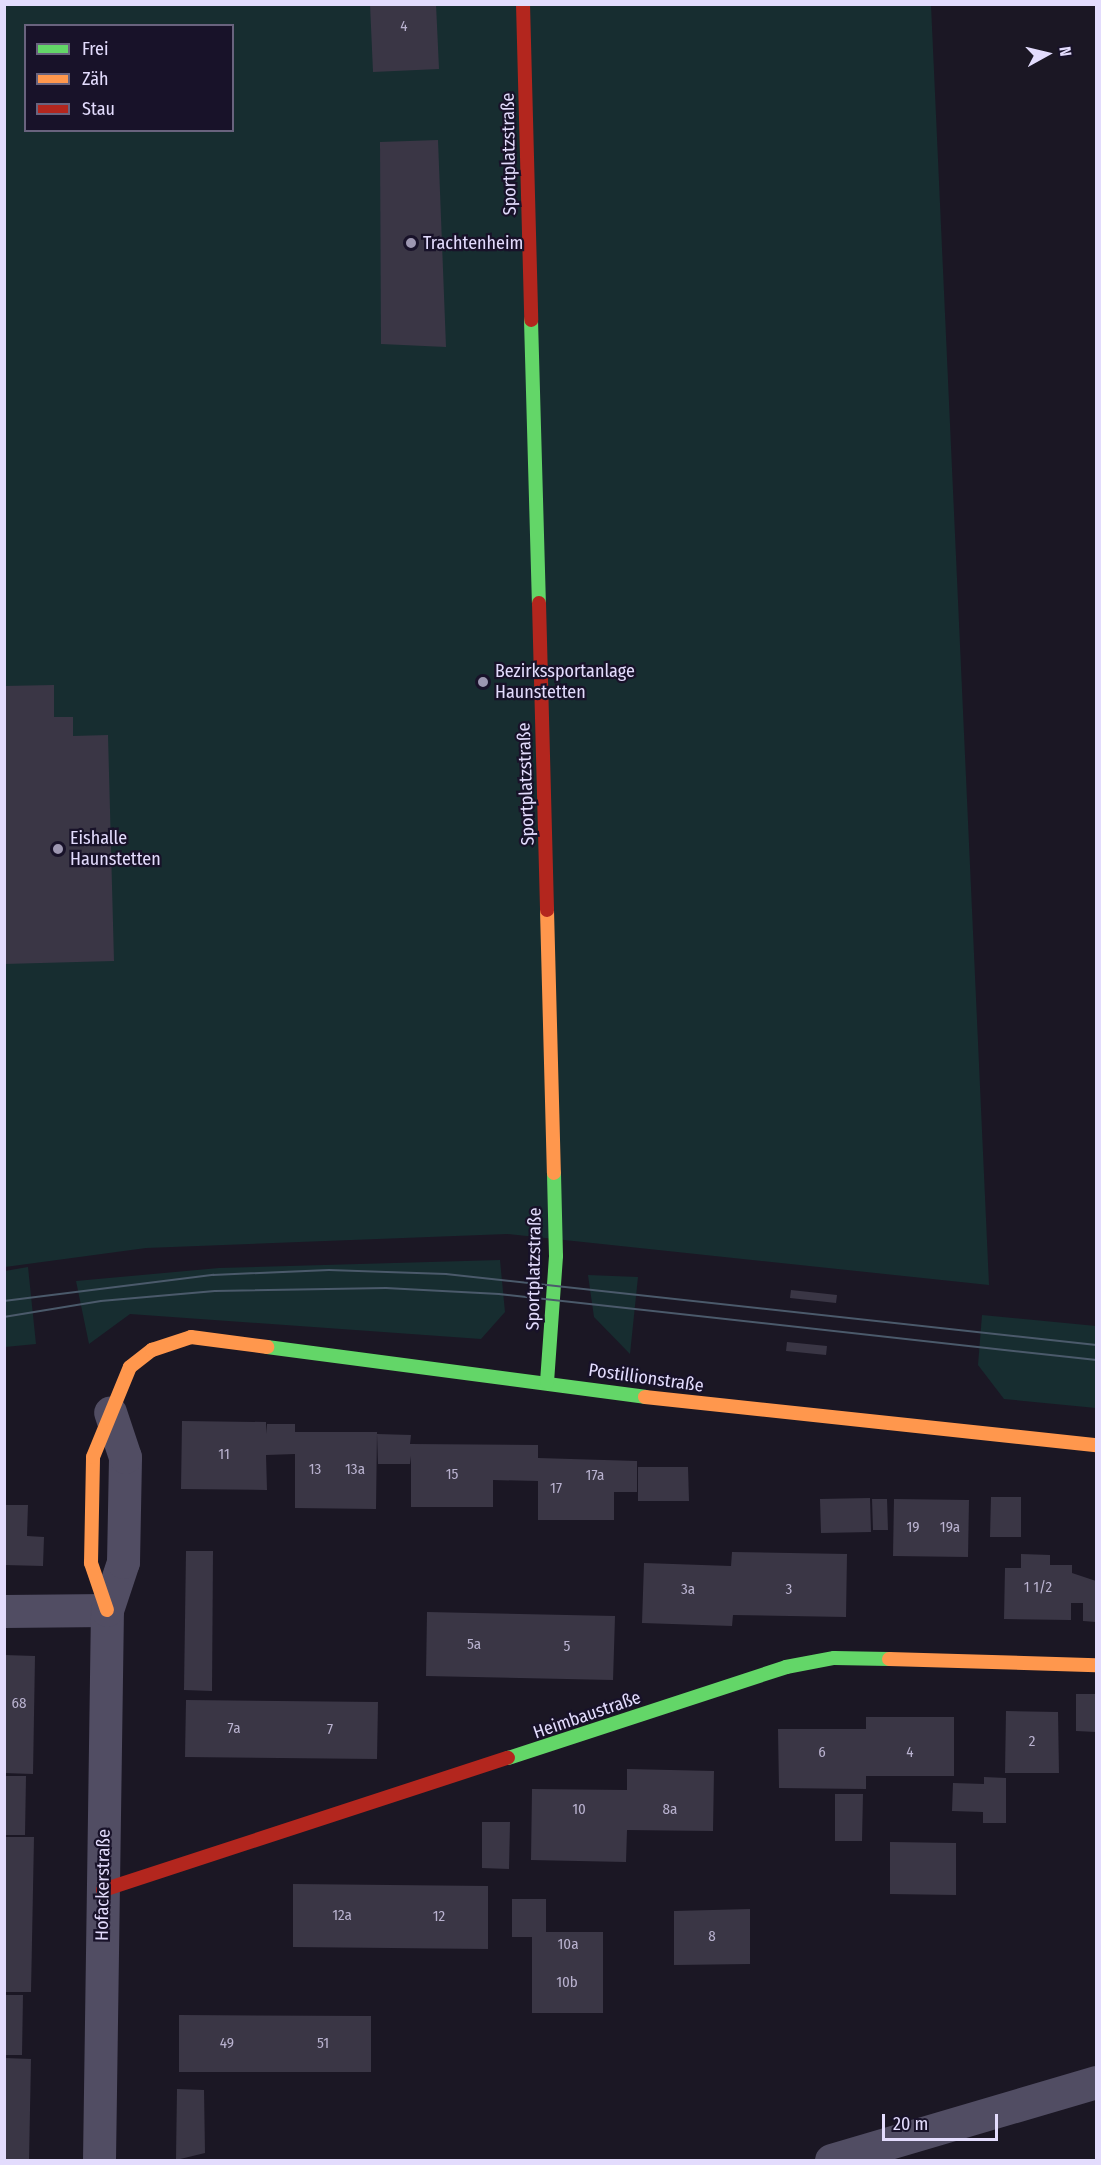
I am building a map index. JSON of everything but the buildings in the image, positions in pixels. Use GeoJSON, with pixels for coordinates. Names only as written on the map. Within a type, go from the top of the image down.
{"type":"FeatureCollection","features":[{"type":"Feature","properties":{"kind":"street","name":"Sportplatzstraße"},"geometry":{"type":"LineString","coordinates":[[524,4],[556,1256],[547,1382]]}},
{"type":"Feature","properties":{"kind":"street","name":"Postillionstraße"},"geometry":{"type":"LineString","coordinates":[[191,1337],[547,1382],[643,1397],[1096,1445]]}},
{"type":"Feature","properties":{"kind":"street","name":"Hofackerstraße"},"geometry":{"type":"LineString","coordinates":[[99,2160],[107,1610],[123,1562],[125,1457],[110,1412],[130,1367],[153,1350],[191,1337]]}},
{"type":"Feature","properties":{"kind":"street"},"geometry":{"type":"LineString","coordinates":[[4,1611],[107,1610]]}},
{"type":"Feature","properties":{"kind":"street","name":"Heimbaustraße"},"geometry":{"type":"LineString","coordinates":[[103,1890],[786,1667],[834,1658],[1096,1665]]}},
{"type":"Feature","properties":{"kind":"street"},"geometry":{"type":"LineString","coordinates":[[831,2160],[1096,2082]]}},
{"type":"Feature","properties":{"kind":"green space","name":"Bezirkssportanlage Haunstetten"},"geometry":{"type":"Polygon","coordinates":[[[5,5],[931,5],[989,1285],[507,1234],[146,1248],[5,1267],[5,5]]]}},
{"type":"Feature","properties":{"kind":"green space"},"geometry":{"type":"Polygon","coordinates":[[[500,1260],[505,1312],[481,1339],[130,1314],[89,1344],[76,1281],[219,1268],[500,1260]]]}},
{"type":"Feature","properties":{"kind":"green space"},"geometry":{"type":"Polygon","coordinates":[[[28,1267],[36,1344],[5,1347],[5,1271],[28,1267]]]}},
{"type":"Feature","properties":{"kind":"green space"},"geometry":{"type":"Polygon","coordinates":[[[588,1275],[638,1277],[630,1354],[594,1317],[588,1275]]]}},
{"type":"Feature","properties":{"kind":"green space"},"geometry":{"type":"Polygon","coordinates":[[[982,1315],[1096,1326],[1096,1408],[1004,1399],[978,1365],[982,1315]]]}},
{"type":"Feature","properties":{"kind":"tram line"},"geometry":{"type":"LineString","coordinates":[[4,1301],[213,1275],[329,1270],[446,1274],[1096,1345]]}},
{"type":"Feature","properties":{"kind":"tram line"},"geometry":{"type":"LineString","coordinates":[[4,1317],[101,1301],[215,1291],[386,1288],[499,1294],[1096,1360]]}},
{"type":"Feature","properties":{"kind":"traffic: fast"},"geometry":{"type":"LineString","coordinates":[[531,320],[539,603]]}},
{"type":"Feature","properties":{"kind":"traffic: fast"},"geometry":{"type":"LineString","coordinates":[[547,1382],[556,1256],[554,1173]]}},
{"type":"Feature","properties":{"kind":"traffic: fast"},"geometry":{"type":"LineString","coordinates":[[267,1347],[645,1397]]}},
{"type":"Feature","properties":{"kind":"traffic: fast"},"geometry":{"type":"LineString","coordinates":[[508,1758],[786,1667],[834,1658],[889,1659]]}},
{"type":"Feature","properties":{"kind":"traffic: slow"},"geometry":{"type":"LineString","coordinates":[[547,910],[554,1173]]}},
{"type":"Feature","properties":{"kind":"traffic: slow"},"geometry":{"type":"LineString","coordinates":[[107,1610],[91,1563],[93,1457],[130,1367],[152,1350],[191,1337],[267,1347]]}},
{"type":"Feature","properties":{"kind":"traffic: slow"},"geometry":{"type":"LineString","coordinates":[[645,1397],[1096,1445]]}},
{"type":"Feature","properties":{"kind":"traffic: slow"},"geometry":{"type":"LineString","coordinates":[[889,1659],[1096,1665]]}},
{"type":"Feature","properties":{"kind":"traffic: jam"},"geometry":{"type":"LineString","coordinates":[[523,4],[531,320]]}},
{"type":"Feature","properties":{"kind":"traffic: jam"},"geometry":{"type":"LineString","coordinates":[[539,603],[547,910]]}},
{"type":"Feature","properties":{"kind":"traffic: jam"},"geometry":{"type":"LineString","coordinates":[[103,1890],[508,1758]]}},
{"type":"Feature","properties":{"kind":"place","name":"Trachtenheim"},"geometry":{"type":"Point","coordinates":[411,243]}},
{"type":"Feature","properties":{"kind":"place","name":"Bezirkssportanlage Haunstetten"},"geometry":{"type":"Point","coordinates":[483,682]}},
{"type":"Feature","properties":{"kind":"place","name":"Eishalle Haunstetten"},"geometry":{"type":"Point","coordinates":[58,849]}}]}
